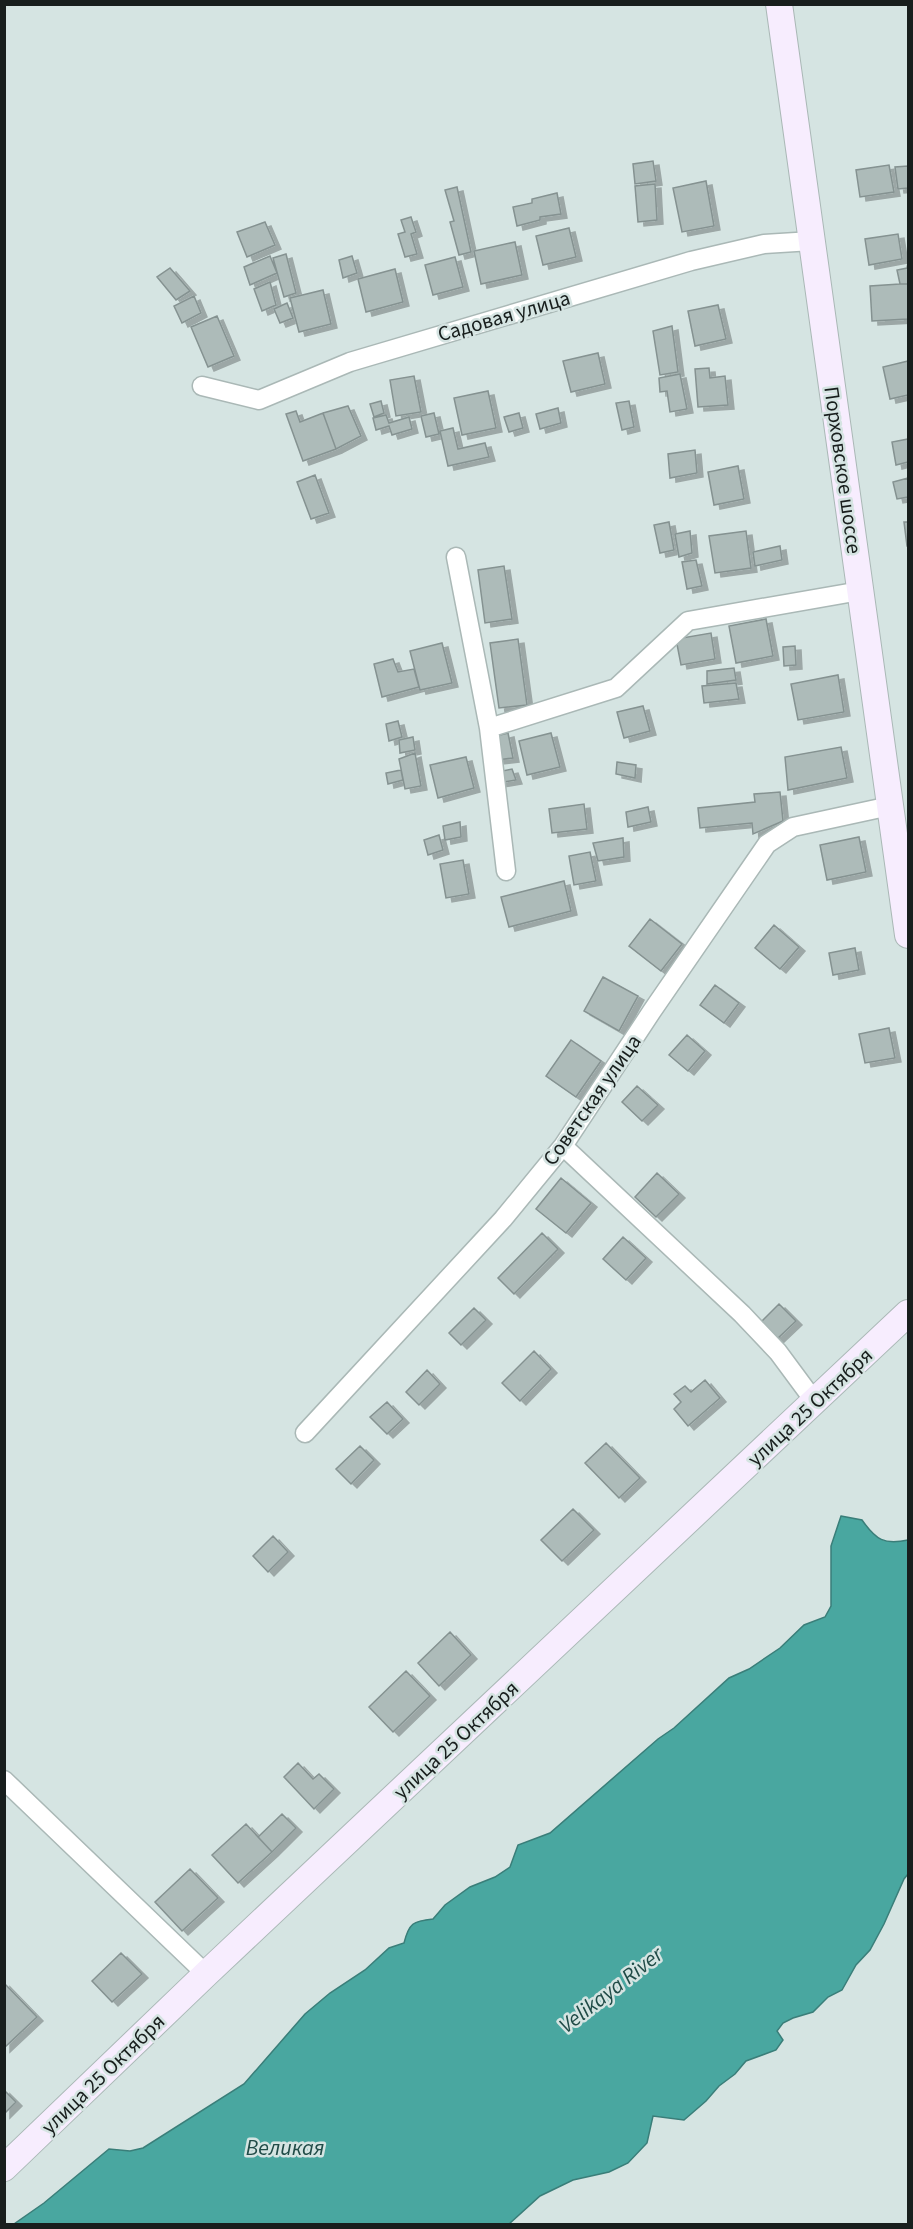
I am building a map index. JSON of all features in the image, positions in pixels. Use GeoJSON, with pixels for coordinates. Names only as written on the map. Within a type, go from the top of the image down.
{"type":"FeatureCollection","features":[{"type":"Feature","properties":{"kind":"main road","name":"Порховское шоссе"},"geometry":{"type":"LineString","coordinates":[[779,4],[909,935]]}},
{"type":"Feature","properties":{"kind":"main road","name":"улица 25 Октября"},"geometry":{"type":"LineString","coordinates":[[4,2168],[206,1974],[909,1313]]}},
{"type":"Feature","properties":{"kind":"street","name":"Садовая улица"},"geometry":{"type":"LineString","coordinates":[[202,386],[259,400],[350,362],[691,261],[764,244],[812,241]]}},
{"type":"Feature","properties":{"kind":"street"},"geometry":{"type":"LineString","coordinates":[[456,557],[489,728],[506,871]]}},
{"type":"Feature","properties":{"kind":"street"},"geometry":{"type":"LineString","coordinates":[[489,728],[616,688],[688,621],[860,591]]}},
{"type":"Feature","properties":{"kind":"street","name":"Советская улица"},"geometry":{"type":"LineString","coordinates":[[305,1433],[503,1219],[563,1146],[652,1011],[767,844],[793,827],[890,806]]}},
{"type":"Feature","properties":{"kind":"street"},"geometry":{"type":"LineString","coordinates":[[563,1146],[742,1314],[778,1352],[815,1402]]}},
{"type":"Feature","properties":{"kind":"street"},"geometry":{"type":"LineString","coordinates":[[4,1780],[206,1974]]}},
{"type":"Feature","properties":{"kind":"water"},"geometry":{"type":"Polygon","coordinates":[[[841,1516],[862,1520],[881,1539],[893,1542],[908,1540],[908,1874],[870,1950],[856,1965],[842,1990],[828,1997],[813,2012],[783,2023],[777,2031],[783,2040],[776,2050],[746,2061],[735,2074],[719,2086],[684,2120],[653,2116],[647,2143],[628,2163],[609,2172],[573,2180],[540,2196],[509,2224],[14,2224],[44,2203],[109,2149],[130,2151],[143,2148],[244,2084],[305,2014],[330,1993],[365,1970],[389,1948],[404,1943],[413,1924],[433,1919],[445,1905],[470,1887],[495,1877],[510,1867],[518,1845],[550,1833],[729,1678],[749,1669],[780,1648],[804,1625],[825,1617],[831,1606],[831,1546],[841,1516]]]}},
{"type":"Feature","properties":{"kind":"building"},"geometry":{"type":"Polygon","coordinates":[[[653,161],[656,181],[635,184],[633,164],[653,161]]]}},
{"type":"Feature","properties":{"kind":"building"},"geometry":{"type":"Polygon","coordinates":[[[889,165],[894,192],[860,197],[856,170],[889,165]]]}},
{"type":"Feature","properties":{"kind":"building"},"geometry":{"type":"Polygon","coordinates":[[[908,166],[908,188],[898,189],[895,167],[908,166]]]}},
{"type":"Feature","properties":{"kind":"building"},"geometry":{"type":"Polygon","coordinates":[[[706,181],[714,226],[682,232],[673,188],[706,181]]]}},
{"type":"Feature","properties":{"kind":"building"},"geometry":{"type":"Polygon","coordinates":[[[655,184],[657,220],[638,222],[635,186],[655,184]]]}},
{"type":"Feature","properties":{"kind":"building"},"geometry":{"type":"Polygon","coordinates":[[[457,187],[471,252],[459,255],[450,222],[454,221],[445,190],[457,187]]]}},
{"type":"Feature","properties":{"kind":"building"},"geometry":{"type":"Polygon","coordinates":[[[557,193],[561,214],[540,217],[540,220],[517,226],[513,207],[532,203],[532,199],[557,193]]]}},
{"type":"Feature","properties":{"kind":"building"},"geometry":{"type":"Polygon","coordinates":[[[411,217],[416,232],[411,234],[417,254],[405,257],[398,234],[405,232],[401,220],[411,217]]]}},
{"type":"Feature","properties":{"kind":"building"},"geometry":{"type":"Polygon","coordinates":[[[265,222],[275,245],[247,257],[237,232],[265,222]]]}},
{"type":"Feature","properties":{"kind":"building"},"geometry":{"type":"Polygon","coordinates":[[[569,228],[576,257],[543,265],[536,236],[569,228]]]}},
{"type":"Feature","properties":{"kind":"building"},"geometry":{"type":"Polygon","coordinates":[[[898,234],[902,259],[869,265],[865,239],[898,234]]]}},
{"type":"Feature","properties":{"kind":"building"},"geometry":{"type":"Polygon","coordinates":[[[515,242],[522,275],[481,284],[474,251],[515,242]]]}},
{"type":"Feature","properties":{"kind":"building"},"geometry":{"type":"Polygon","coordinates":[[[286,254],[296,293],[284,297],[273,258],[286,254]]]}},
{"type":"Feature","properties":{"kind":"building"},"geometry":{"type":"Polygon","coordinates":[[[270,256],[277,273],[250,285],[244,267],[270,256]]]}},
{"type":"Feature","properties":{"kind":"building"},"geometry":{"type":"Polygon","coordinates":[[[352,256],[357,273],[343,278],[339,260],[352,256]]]}},
{"type":"Feature","properties":{"kind":"building"},"geometry":{"type":"Polygon","coordinates":[[[455,257],[463,287],[433,295],[425,265],[455,257]]]}},
{"type":"Feature","properties":{"kind":"building"},"geometry":{"type":"Polygon","coordinates":[[[908,263],[908,284],[900,284],[897,270],[907,268],[908,263]]]}},
{"type":"Feature","properties":{"kind":"building"},"geometry":{"type":"Polygon","coordinates":[[[170,268],[190,291],[176,300],[157,277],[170,268]]]}},
{"type":"Feature","properties":{"kind":"building"},"geometry":{"type":"Polygon","coordinates":[[[395,269],[403,302],[366,312],[358,279],[395,269]]]}},
{"type":"Feature","properties":{"kind":"building"},"geometry":{"type":"Polygon","coordinates":[[[270,282],[276,305],[262,311],[254,289],[270,282]]]}},
{"type":"Feature","properties":{"kind":"building"},"geometry":{"type":"Polygon","coordinates":[[[908,284],[908,319],[872,321],[870,286],[908,284]]]}},
{"type":"Feature","properties":{"kind":"building"},"geometry":{"type":"Polygon","coordinates":[[[323,290],[331,324],[299,332],[290,298],[323,290]]]}},
{"type":"Feature","properties":{"kind":"building"},"geometry":{"type":"Polygon","coordinates":[[[194,296],[201,313],[182,323],[174,306],[194,296]]]}},
{"type":"Feature","properties":{"kind":"building"},"geometry":{"type":"Polygon","coordinates":[[[287,303],[293,318],[280,323],[274,309],[287,303]]]}},
{"type":"Feature","properties":{"kind":"building"},"geometry":{"type":"Polygon","coordinates":[[[718,305],[726,339],[695,346],[688,311],[718,305]]]}},
{"type":"Feature","properties":{"kind":"building"},"geometry":{"type":"Polygon","coordinates":[[[217,316],[234,356],[208,367],[191,327],[217,316]]]}},
{"type":"Feature","properties":{"kind":"building"},"geometry":{"type":"Polygon","coordinates":[[[672,326],[678,372],[660,375],[653,331],[672,326]]]}},
{"type":"Feature","properties":{"kind":"building"},"geometry":{"type":"Polygon","coordinates":[[[598,353],[605,384],[571,392],[563,361],[598,353]]]}},
{"type":"Feature","properties":{"kind":"building"},"geometry":{"type":"Polygon","coordinates":[[[908,361],[908,395],[890,399],[883,367],[908,361]]]}},
{"type":"Feature","properties":{"kind":"building"},"geometry":{"type":"Polygon","coordinates":[[[709,368],[710,378],[725,376],[728,405],[698,407],[695,369],[709,368]]]}},
{"type":"Feature","properties":{"kind":"building"},"geometry":{"type":"Polygon","coordinates":[[[680,374],[687,409],[670,412],[667,391],[660,392],[659,378],[680,374]]]}},
{"type":"Feature","properties":{"kind":"building"},"geometry":{"type":"Polygon","coordinates":[[[414,376],[421,412],[396,416],[390,380],[414,376]]]}},
{"type":"Feature","properties":{"kind":"building"},"geometry":{"type":"Polygon","coordinates":[[[488,391],[496,428],[462,435],[454,398],[488,391]]]}},
{"type":"Feature","properties":{"kind":"building"},"geometry":{"type":"Polygon","coordinates":[[[381,401],[384,413],[374,417],[370,404],[381,401]]]}},
{"type":"Feature","properties":{"kind":"building"},"geometry":{"type":"Polygon","coordinates":[[[629,401],[634,427],[622,430],[616,403],[629,401]]]}},
{"type":"Feature","properties":{"kind":"building"},"geometry":{"type":"Polygon","coordinates":[[[348,406],[361,436],[336,449],[323,413],[348,406]]]}},
{"type":"Feature","properties":{"kind":"building"},"geometry":{"type":"Polygon","coordinates":[[[558,408],[561,423],[540,429],[536,414],[558,408]]]}},
{"type":"Feature","properties":{"kind":"building"},"geometry":{"type":"Polygon","coordinates":[[[296,411],[300,422],[323,413],[336,449],[303,461],[286,414],[296,411]]]}},
{"type":"Feature","properties":{"kind":"building"},"geometry":{"type":"Polygon","coordinates":[[[434,413],[439,434],[426,437],[421,416],[434,413]]]}},
{"type":"Feature","properties":{"kind":"building"},"geometry":{"type":"Polygon","coordinates":[[[519,413],[523,428],[509,432],[504,417],[519,413]]]}},
{"type":"Feature","properties":{"kind":"building"},"geometry":{"type":"Polygon","coordinates":[[[386,415],[389,423],[409,417],[412,429],[392,435],[389,426],[376,430],[373,418],[386,415]]]}},
{"type":"Feature","properties":{"kind":"building"},"geometry":{"type":"Polygon","coordinates":[[[453,428],[458,449],[485,443],[489,457],[448,466],[440,431],[453,428]]]}},
{"type":"Feature","properties":{"kind":"building"},"geometry":{"type":"Polygon","coordinates":[[[908,439],[908,462],[896,465],[892,442],[908,439]]]}},
{"type":"Feature","properties":{"kind":"building"},"geometry":{"type":"Polygon","coordinates":[[[695,450],[697,473],[670,478],[668,454],[695,450]]]}},
{"type":"Feature","properties":{"kind":"building"},"geometry":{"type":"Polygon","coordinates":[[[738,466],[744,499],[714,505],[708,472],[738,466]]]}},
{"type":"Feature","properties":{"kind":"building"},"geometry":{"type":"Polygon","coordinates":[[[315,475],[329,513],[311,519],[297,482],[315,475]]]}},
{"type":"Feature","properties":{"kind":"building"},"geometry":{"type":"Polygon","coordinates":[[[908,478],[908,497],[897,499],[893,482],[908,478]]]}},
{"type":"Feature","properties":{"kind":"building"},"geometry":{"type":"Polygon","coordinates":[[[669,522],[674,550],[660,553],[654,525],[669,522]]]}},
{"type":"Feature","properties":{"kind":"building"},"geometry":{"type":"Polygon","coordinates":[[[904,522],[908,522],[908,546],[907,546],[904,522]]]}},
{"type":"Feature","properties":{"kind":"building"},"geometry":{"type":"Polygon","coordinates":[[[690,531],[692,553],[679,557],[675,534],[690,531]]]}},
{"type":"Feature","properties":{"kind":"building"},"geometry":{"type":"Polygon","coordinates":[[[746,531],[751,568],[715,573],[709,536],[746,531]]]}},
{"type":"Feature","properties":{"kind":"building"},"geometry":{"type":"Polygon","coordinates":[[[780,546],[782,560],[755,566],[753,552],[780,546]]]}},
{"type":"Feature","properties":{"kind":"building"},"geometry":{"type":"Polygon","coordinates":[[[696,560],[702,586],[687,589],[682,562],[696,560]]]}},
{"type":"Feature","properties":{"kind":"building"},"geometry":{"type":"Polygon","coordinates":[[[504,566],[512,619],[485,623],[478,570],[504,566]]]}},
{"type":"Feature","properties":{"kind":"building"},"geometry":{"type":"Polygon","coordinates":[[[766,619],[773,656],[736,663],[729,626],[766,619]]]}},
{"type":"Feature","properties":{"kind":"building"},"geometry":{"type":"Polygon","coordinates":[[[711,633],[715,659],[681,665],[676,639],[711,633]]]}},
{"type":"Feature","properties":{"kind":"building"},"geometry":{"type":"Polygon","coordinates":[[[518,639],[527,705],[499,708],[490,643],[518,639]]]}},
{"type":"Feature","properties":{"kind":"building"},"geometry":{"type":"Polygon","coordinates":[[[442,643],[452,683],[420,690],[410,651],[442,643]]]}},
{"type":"Feature","properties":{"kind":"building"},"geometry":{"type":"Polygon","coordinates":[[[795,646],[796,665],[784,666],[783,647],[795,646]]]}},
{"type":"Feature","properties":{"kind":"building"},"geometry":{"type":"Polygon","coordinates":[[[393,659],[398,672],[414,669],[419,687],[382,697],[374,664],[393,659]]]}},
{"type":"Feature","properties":{"kind":"building"},"geometry":{"type":"Polygon","coordinates":[[[734,668],[736,680],[707,684],[707,671],[734,668]]]}},
{"type":"Feature","properties":{"kind":"building"},"geometry":{"type":"Polygon","coordinates":[[[838,675],[844,712],[798,720],[791,684],[838,675]]]}},
{"type":"Feature","properties":{"kind":"building"},"geometry":{"type":"Polygon","coordinates":[[[736,683],[739,699],[704,703],[702,686],[736,683]]]}},
{"type":"Feature","properties":{"kind":"building"},"geometry":{"type":"Polygon","coordinates":[[[643,706],[650,731],[624,738],[617,712],[643,706]]]}},
{"type":"Feature","properties":{"kind":"building"},"geometry":{"type":"Polygon","coordinates":[[[398,721],[402,737],[389,741],[386,724],[398,721]]]}},
{"type":"Feature","properties":{"kind":"building"},"geometry":{"type":"Polygon","coordinates":[[[508,733],[513,758],[497,760],[492,737],[508,733]]]}},
{"type":"Feature","properties":{"kind":"building"},"geometry":{"type":"Polygon","coordinates":[[[551,733],[560,767],[527,775],[519,741],[551,733]]]}},
{"type":"Feature","properties":{"kind":"building"},"geometry":{"type":"Polygon","coordinates":[[[413,737],[415,750],[400,753],[399,740],[413,737]]]}},
{"type":"Feature","properties":{"kind":"building"},"geometry":{"type":"Polygon","coordinates":[[[841,747],[847,778],[788,790],[785,757],[841,747]]]}},
{"type":"Feature","properties":{"kind":"building"},"geometry":{"type":"Polygon","coordinates":[[[415,753],[421,786],[405,789],[399,759],[415,753]]]}},
{"type":"Feature","properties":{"kind":"building"},"geometry":{"type":"Polygon","coordinates":[[[466,757],[474,788],[438,798],[430,765],[466,757]]]}},
{"type":"Feature","properties":{"kind":"building"},"geometry":{"type":"Polygon","coordinates":[[[617,762],[636,765],[635,778],[616,774],[617,762]]]}},
{"type":"Feature","properties":{"kind":"building"},"geometry":{"type":"Polygon","coordinates":[[[512,769],[516,780],[498,783],[497,772],[512,769]]]}},
{"type":"Feature","properties":{"kind":"building"},"geometry":{"type":"Polygon","coordinates":[[[401,770],[403,780],[388,784],[386,773],[401,770]]]}},
{"type":"Feature","properties":{"kind":"building"},"geometry":{"type":"Polygon","coordinates":[[[780,792],[783,821],[753,834],[752,823],[700,828],[698,808],[755,802],[754,794],[780,792]]]}},
{"type":"Feature","properties":{"kind":"building"},"geometry":{"type":"Polygon","coordinates":[[[584,804],[587,829],[552,833],[549,809],[584,804]]]}},
{"type":"Feature","properties":{"kind":"building"},"geometry":{"type":"Polygon","coordinates":[[[648,807],[651,822],[628,827],[626,812],[648,807]]]}},
{"type":"Feature","properties":{"kind":"building"},"geometry":{"type":"Polygon","coordinates":[[[460,822],[461,837],[445,840],[443,826],[460,822]]]}},
{"type":"Feature","properties":{"kind":"building"},"geometry":{"type":"Polygon","coordinates":[[[439,835],[443,850],[428,855],[424,840],[439,835]]]}},
{"type":"Feature","properties":{"kind":"building"},"geometry":{"type":"Polygon","coordinates":[[[859,837],[866,872],[827,880],[820,845],[859,837]]]}},
{"type":"Feature","properties":{"kind":"building"},"geometry":{"type":"Polygon","coordinates":[[[623,838],[624,857],[598,861],[593,843],[623,838]]]}},
{"type":"Feature","properties":{"kind":"building"},"geometry":{"type":"Polygon","coordinates":[[[590,852],[596,881],[574,885],[569,856],[590,852]]]}},
{"type":"Feature","properties":{"kind":"building"},"geometry":{"type":"Polygon","coordinates":[[[463,860],[469,894],[446,898],[440,864],[463,860]]]}},
{"type":"Feature","properties":{"kind":"building"},"geometry":{"type":"Polygon","coordinates":[[[564,881],[571,911],[509,927],[501,897],[564,881]]]}},
{"type":"Feature","properties":{"kind":"building"},"geometry":{"type":"Polygon","coordinates":[[[650,919],[682,944],[661,971],[629,946],[650,919]]]}},
{"type":"Feature","properties":{"kind":"building"},"geometry":{"type":"Polygon","coordinates":[[[774,925],[799,947],[780,969],[755,948],[774,925]]]}},
{"type":"Feature","properties":{"kind":"building"},"geometry":{"type":"Polygon","coordinates":[[[855,948],[859,970],[833,975],[829,953],[855,948]]]}},
{"type":"Feature","properties":{"kind":"building"},"geometry":{"type":"Polygon","coordinates":[[[603,977],[638,996],[619,1031],[584,1011],[603,977]]]}},
{"type":"Feature","properties":{"kind":"building"},"geometry":{"type":"Polygon","coordinates":[[[715,985],[739,1003],[724,1023],[700,1005],[715,985]]]}},
{"type":"Feature","properties":{"kind":"building"},"geometry":{"type":"Polygon","coordinates":[[[889,1028],[895,1058],[865,1063],[859,1034],[889,1028]]]}},
{"type":"Feature","properties":{"kind":"building"},"geometry":{"type":"Polygon","coordinates":[[[687,1035],[705,1051],[688,1071],[669,1055],[687,1035]]]}},
{"type":"Feature","properties":{"kind":"building"},"geometry":{"type":"Polygon","coordinates":[[[571,1040],[601,1061],[576,1097],[546,1076],[571,1040]]]}},
{"type":"Feature","properties":{"kind":"building"},"geometry":{"type":"Polygon","coordinates":[[[637,1086],[658,1105],[642,1121],[622,1102],[637,1086]]]}},
{"type":"Feature","properties":{"kind":"building"},"geometry":{"type":"Polygon","coordinates":[[[657,1173],[679,1194],[656,1217],[635,1197],[657,1173]]]}},
{"type":"Feature","properties":{"kind":"building"},"geometry":{"type":"Polygon","coordinates":[[[561,1178],[591,1203],[566,1233],[536,1209],[561,1178]]]}},
{"type":"Feature","properties":{"kind":"building"},"geometry":{"type":"Polygon","coordinates":[[[542,1233],[558,1249],[514,1294],[498,1278],[542,1233]]]}},
{"type":"Feature","properties":{"kind":"building"},"geometry":{"type":"Polygon","coordinates":[[[623,1237],[646,1258],[626,1280],[603,1259],[623,1237]]]}},
{"type":"Feature","properties":{"kind":"building"},"geometry":{"type":"Polygon","coordinates":[[[779,1304],[796,1321],[776,1340],[760,1323],[779,1304]]]}},
{"type":"Feature","properties":{"kind":"building"},"geometry":{"type":"Polygon","coordinates":[[[474,1308],[486,1320],[461,1345],[449,1333],[474,1308]]]}},
{"type":"Feature","properties":{"kind":"building"},"geometry":{"type":"Polygon","coordinates":[[[534,1351],[551,1369],[520,1401],[502,1383],[534,1351]]]}},
{"type":"Feature","properties":{"kind":"building"},"geometry":{"type":"Polygon","coordinates":[[[427,1370],[440,1384],[419,1405],[406,1392],[427,1370]]]}},
{"type":"Feature","properties":{"kind":"building"},"geometry":{"type":"Polygon","coordinates":[[[705,1380],[720,1398],[688,1426],[674,1409],[681,1402],[674,1394],[685,1386],[691,1392],[705,1380]]]}},
{"type":"Feature","properties":{"kind":"building"},"geometry":{"type":"Polygon","coordinates":[[[387,1402],[403,1419],[387,1434],[370,1417],[387,1402]]]}},
{"type":"Feature","properties":{"kind":"building"},"geometry":{"type":"Polygon","coordinates":[[[606,1443],[640,1478],[619,1498],[585,1463],[606,1443]]]}},
{"type":"Feature","properties":{"kind":"building"},"geometry":{"type":"Polygon","coordinates":[[[360,1446],[374,1460],[351,1484],[336,1469],[360,1446]]]}},
{"type":"Feature","properties":{"kind":"building"},"geometry":{"type":"Polygon","coordinates":[[[573,1509],[594,1530],[562,1561],[541,1540],[573,1509]]]}},
{"type":"Feature","properties":{"kind":"building"},"geometry":{"type":"Polygon","coordinates":[[[273,1536],[288,1552],[268,1572],[253,1556],[273,1536]]]}},
{"type":"Feature","properties":{"kind":"building"},"geometry":{"type":"Polygon","coordinates":[[[450,1632],[471,1655],[439,1686],[418,1663],[450,1632]]]}},
{"type":"Feature","properties":{"kind":"building"},"geometry":{"type":"Polygon","coordinates":[[[406,1671],[430,1696],[393,1732],[369,1707],[406,1671]]]}},
{"type":"Feature","properties":{"kind":"building"},"geometry":{"type":"Polygon","coordinates":[[[298,1763],[313,1779],[319,1774],[334,1789],[314,1809],[284,1777],[298,1763]]]}},
{"type":"Feature","properties":{"kind":"building"},"geometry":{"type":"Polygon","coordinates":[[[282,1814],[296,1828],[272,1852],[258,1837],[282,1814]]]}},
{"type":"Feature","properties":{"kind":"building"},"geometry":{"type":"Polygon","coordinates":[[[246,1824],[272,1852],[238,1883],[212,1855],[246,1824]]]}},
{"type":"Feature","properties":{"kind":"building"},"geometry":{"type":"Polygon","coordinates":[[[190,1869],[218,1898],[182,1931],[155,1902],[190,1869]]]}},
{"type":"Feature","properties":{"kind":"building"},"geometry":{"type":"Polygon","coordinates":[[[121,1953],[142,1974],[112,2002],[92,1981],[121,1953]]]}},
{"type":"Feature","properties":{"kind":"building"},"geometry":{"type":"Polygon","coordinates":[[[4,1983],[37,2017],[4,2048],[4,1983]]]}},
{"type":"Feature","properties":{"kind":"building"},"geometry":{"type":"Polygon","coordinates":[[[4,2090],[16,2102],[4,2114],[4,2090]]]}},
{"type":"Feature","properties":{"kind":"water label","name":"Velikaya River"},"geometry":{"type":"Point","coordinates":[611,1990]}},
{"type":"Feature","properties":{"kind":"water label","name":"Великая"},"geometry":{"type":"Point","coordinates":[285,2148]}}]}
